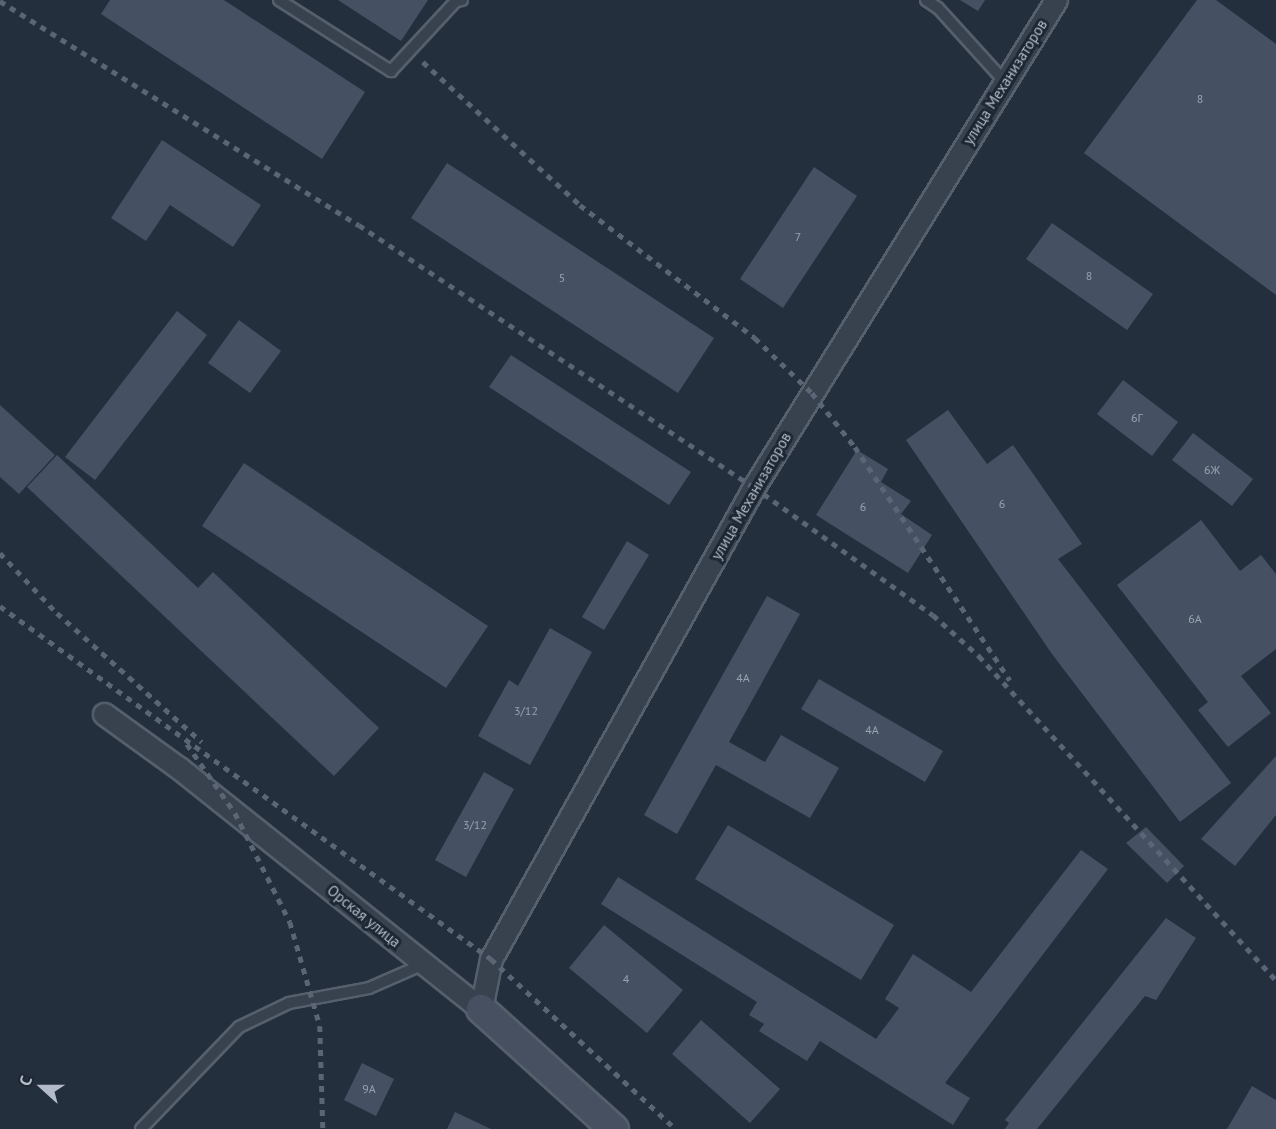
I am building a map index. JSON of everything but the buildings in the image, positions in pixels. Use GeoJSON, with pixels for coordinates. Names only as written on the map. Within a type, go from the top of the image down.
{"type":"FeatureCollection","features":[{"type":"Feature","properties":{"kind":"street","name":"улица Механизаторов"},"geometry":{"type":"LineString","coordinates":[[481,1009],[491,959],[754,487],[1056,0]]}},
{"type":"Feature","properties":{"kind":"street","name":"Орская улица"},"geometry":{"type":"LineString","coordinates":[[104,714],[179,768],[481,1009],[614,1129]]}},
{"type":"Feature","properties":{"kind":"lane"},"geometry":{"type":"LineString","coordinates":[[279,0],[391,71],[456,1],[462,0]]}},
{"type":"Feature","properties":{"kind":"lane"},"geometry":{"type":"LineString","coordinates":[[926,0],[938,8],[1005,82]]}},
{"type":"Feature","properties":{"kind":"lane"},"geometry":{"type":"LineString","coordinates":[[141,1129],[239,1027],[290,1003],[369,988],[424,964]]}},
{"type":"Feature","properties":{"kind":"railway"},"geometry":{"type":"LineString","coordinates":[[0,1],[359,225],[754,487],[933,615],[979,656],[1276,980]]}},
{"type":"Feature","properties":{"kind":"railway"},"geometry":{"type":"LineString","coordinates":[[423,62],[580,205],[755,338],[812,393],[855,447],[1010,680]]}},
{"type":"Feature","properties":{"kind":"railway"},"geometry":{"type":"LineString","coordinates":[[0,553],[57,613],[202,742]]}},
{"type":"Feature","properties":{"kind":"railway"},"geometry":{"type":"LineString","coordinates":[[0,606],[491,959],[676,1129]]}},
{"type":"Feature","properties":{"kind":"railway"},"geometry":{"type":"LineString","coordinates":[[187,744],[235,813],[290,922],[320,1026],[323,1129]]}}]}
